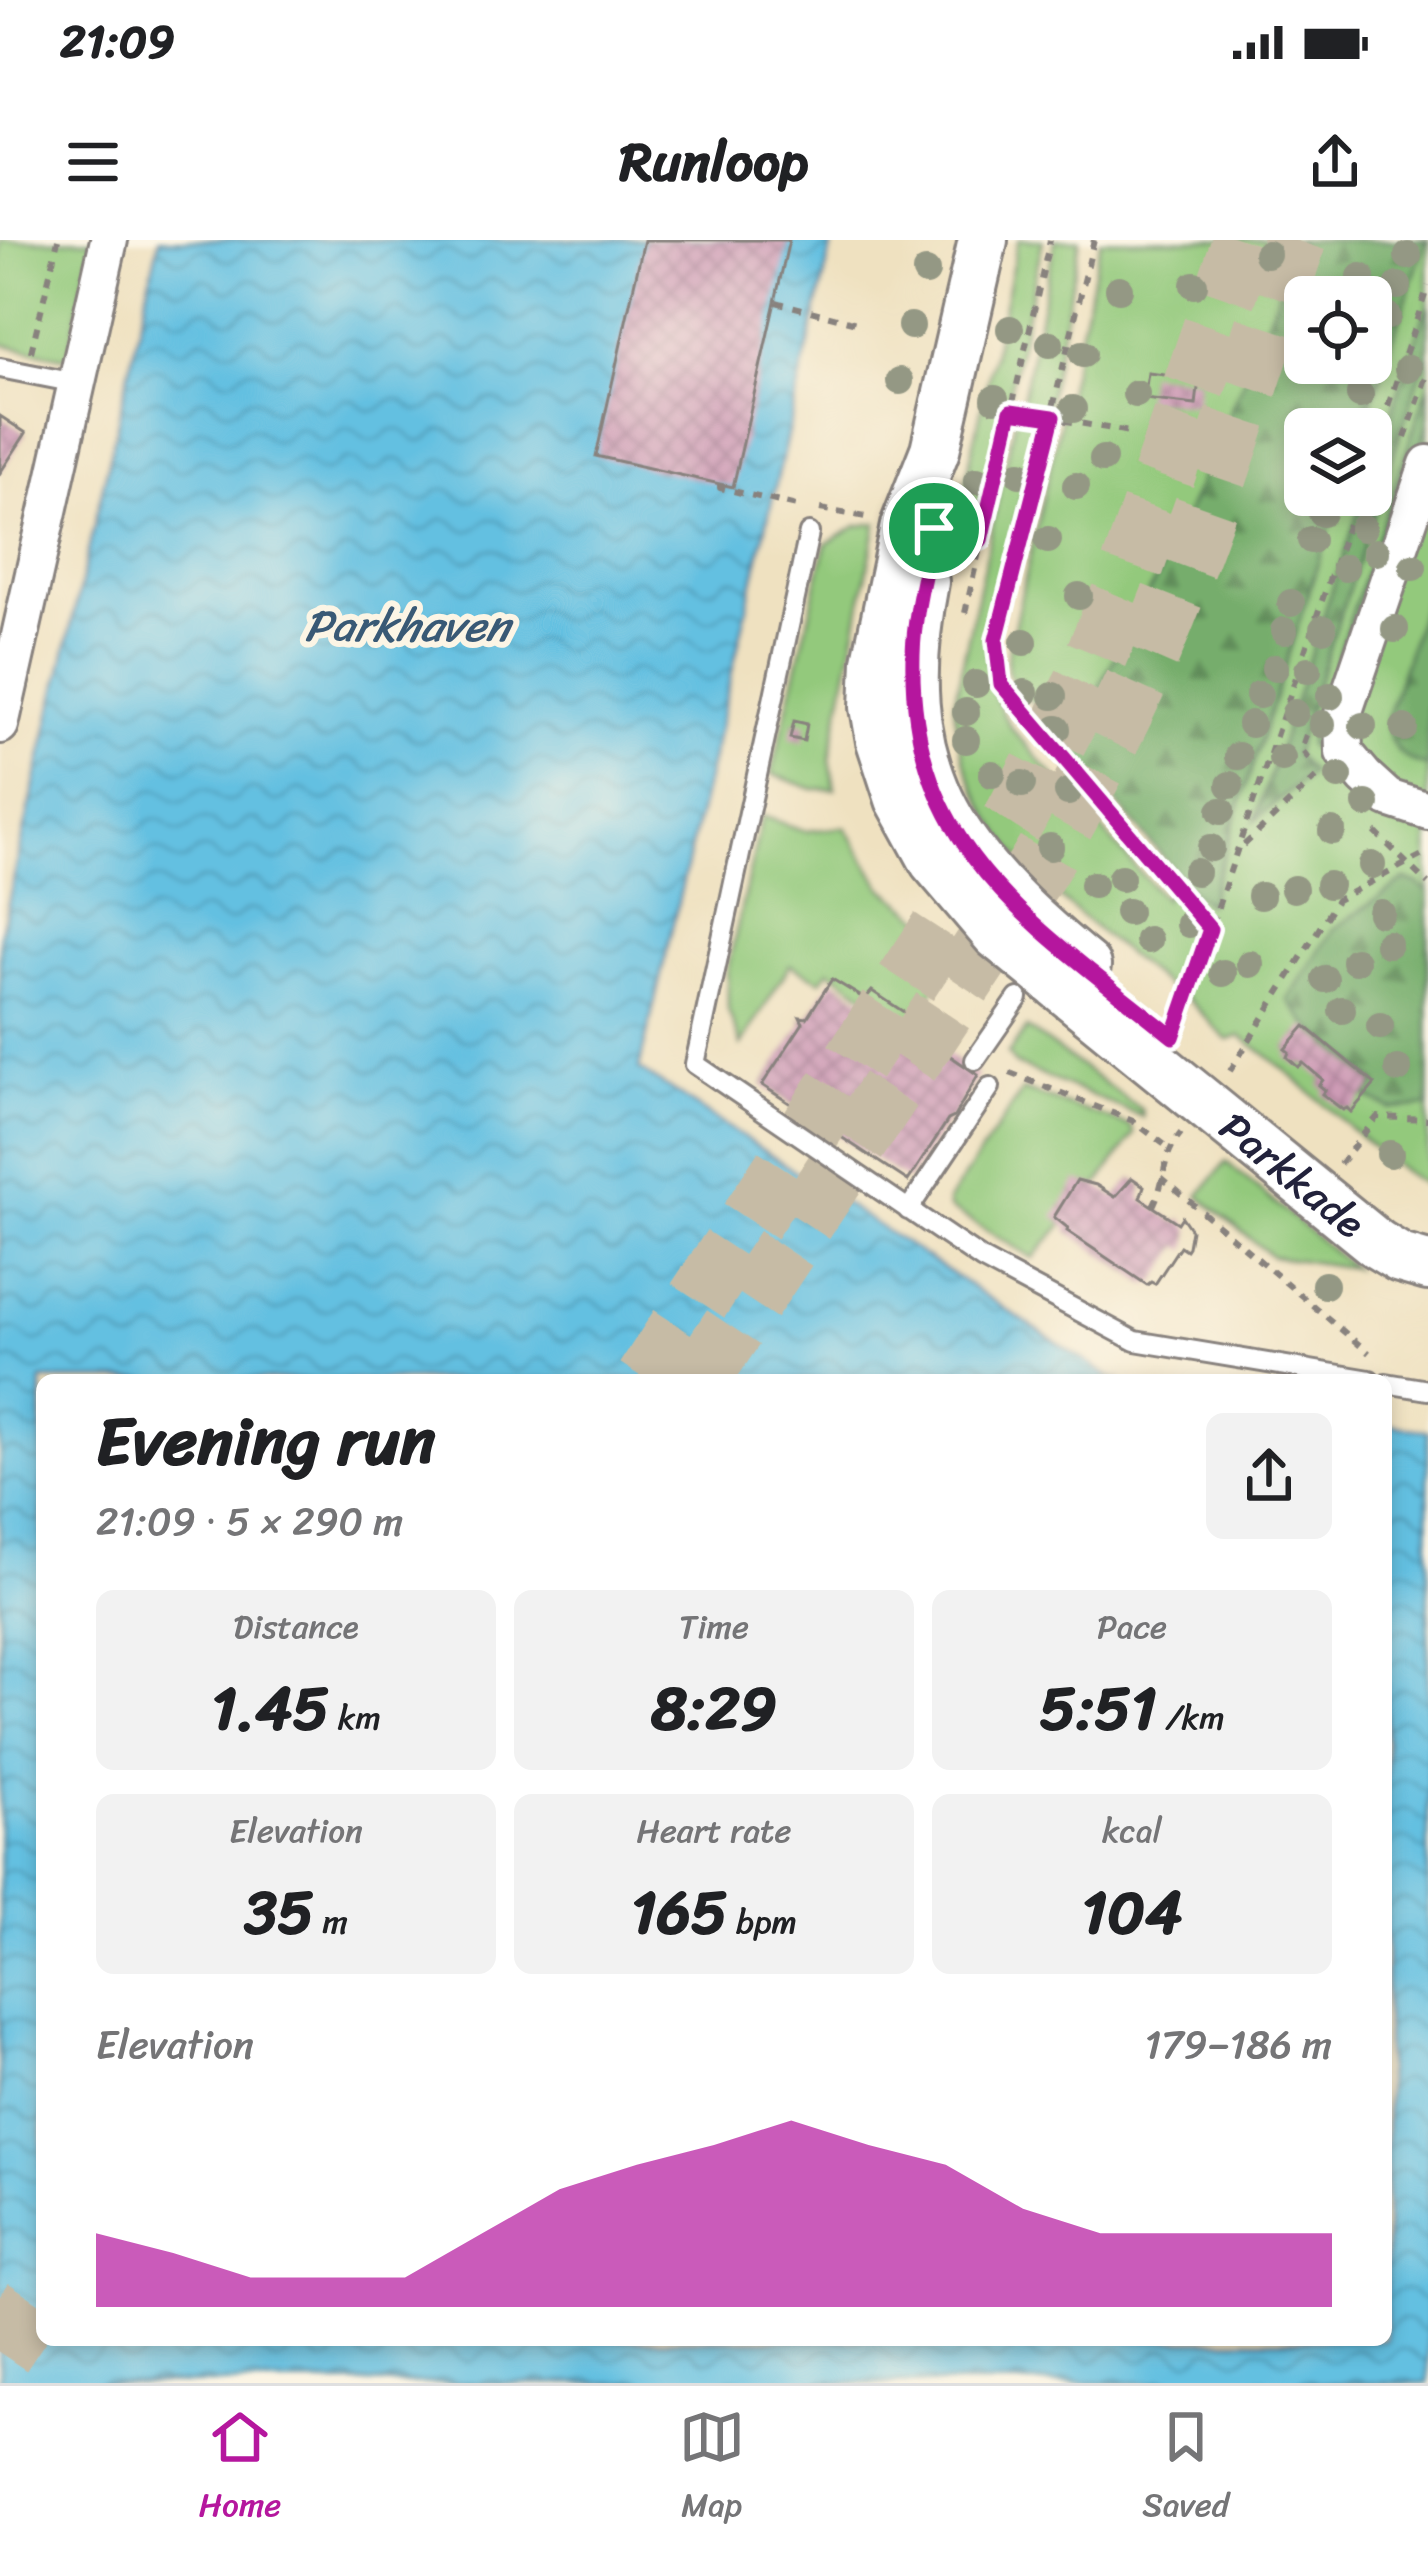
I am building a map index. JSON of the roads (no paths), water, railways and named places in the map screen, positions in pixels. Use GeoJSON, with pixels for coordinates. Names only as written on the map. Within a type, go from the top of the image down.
{"type":"FeatureCollection","features":[{"type":"Feature","properties":{"kind":"street"},"geometry":{"type":"LineString","coordinates":[[0,725],[109,240]]}},
{"type":"Feature","properties":{"kind":"street"},"geometry":{"type":"LineString","coordinates":[[983,240],[935,450],[905,526],[877,661],[875,706],[881,741],[900,800],[934,861],[997,935],[1167,1053]]}},
{"type":"Feature","properties":{"kind":"street"},"geometry":{"type":"LineString","coordinates":[[935,450],[934,528],[917,618],[914,688],[922,746],[940,806],[958,840],[993,884],[1167,1053]]}},
{"type":"Feature","properties":{"kind":"street"},"geometry":{"type":"LineString","coordinates":[[1428,464],[1343,714],[1344,752],[1378,792],[1428,811]]}},
{"type":"Feature","properties":{"kind":"street","name":"Parkkade"},"geometry":{"type":"LineString","coordinates":[[1167,1053],[1224,1078],[1367,1198],[1428,1236]]}},
{"type":"Feature","properties":{"kind":"street","name":"Parkkade"},"geometry":{"type":"LineString","coordinates":[[1167,1053],[1377,1244],[1400,1258],[1428,1266]]}},
{"type":"Feature","properties":{"kind":"lane"},"geometry":{"type":"LineString","coordinates":[[0,368],[76,382]]}},
{"type":"Feature","properties":{"kind":"lane"},"geometry":{"type":"LineString","coordinates":[[809,533],[695,1064],[982,1260],[1135,1341],[1334,1374]]}},
{"type":"Feature","properties":{"kind":"lane"},"geometry":{"type":"LineString","coordinates":[[975,1060],[1018,998]]}},
{"type":"Feature","properties":{"kind":"lane"},"geometry":{"type":"LineString","coordinates":[[908,1210],[990,1087]]}},
{"type":"Feature","properties":{"kind":"water","name":"Parkhaven"},"geometry":{"type":"Polygon","coordinates":[[[159,240],[833,240],[639,1069],[1105,1374],[36,1374],[36,2346],[1392,2346],[1392,1425],[1428,1431],[1428,2383],[0,2383],[0,938],[159,240]]]}},
{"type":"Feature","properties":{"kind":"tunnel"},"geometry":{"type":"LineString","coordinates":[[650,1374],[1016,816],[1086,681],[1126,586],[1244,240]]}},
{"type":"Feature","properties":{"kind":"tunnel"},"geometry":{"type":"LineString","coordinates":[[702,1374],[1038,867],[1096,762],[1148,655],[1189,553],[1295,240]]}},
{"type":"Feature","properties":{"kind":"tunnel"},"geometry":{"type":"LineString","coordinates":[[0,2353],[36,2299]]}}]}
